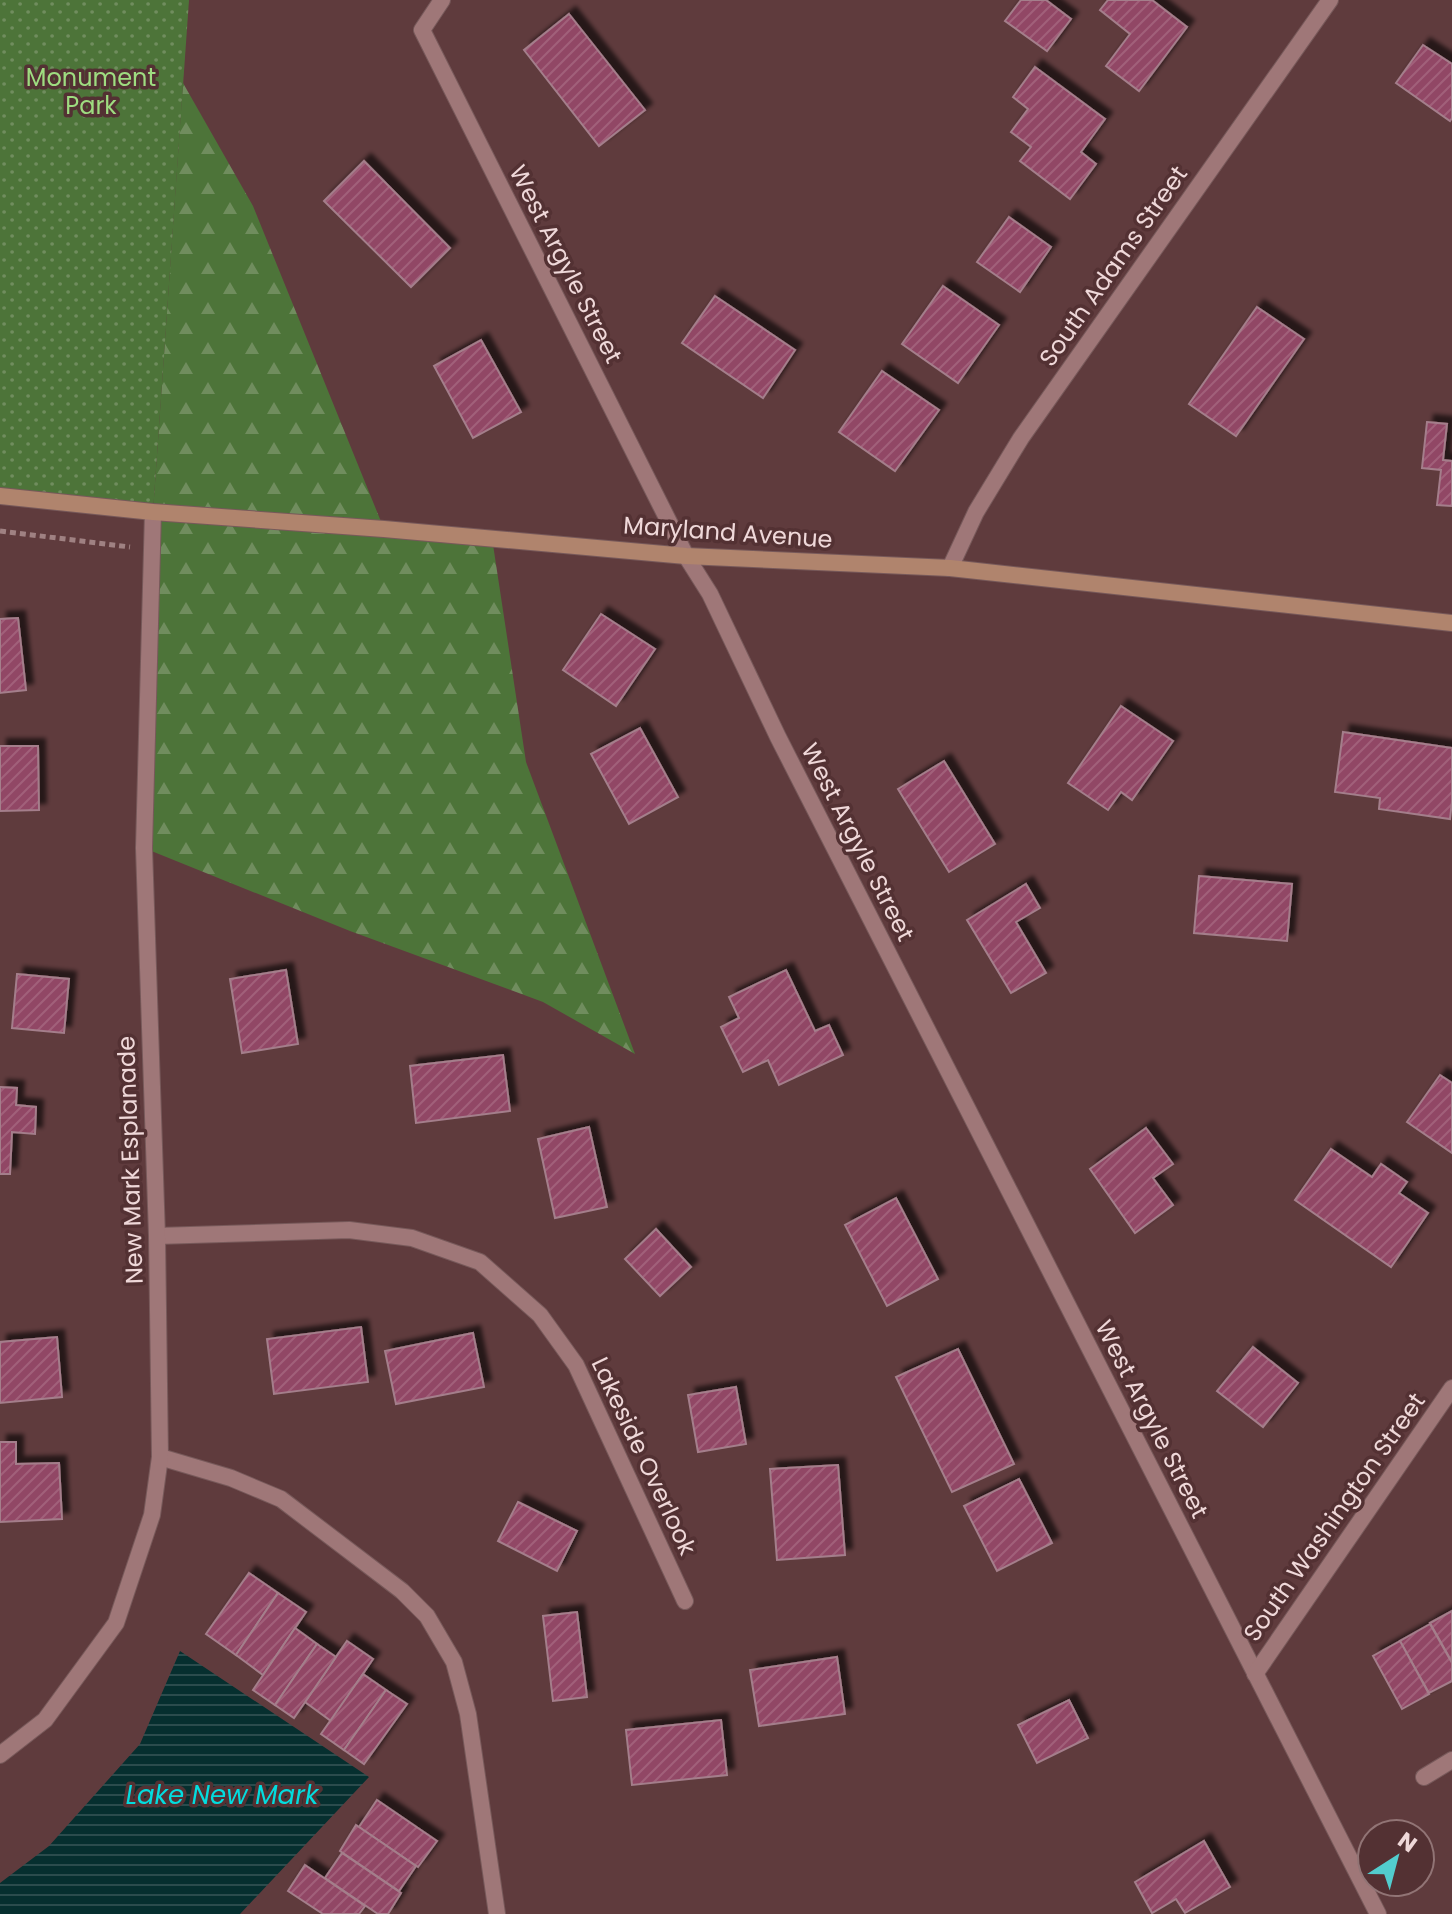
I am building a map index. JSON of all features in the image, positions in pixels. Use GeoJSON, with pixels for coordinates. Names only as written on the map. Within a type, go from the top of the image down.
{"type":"FeatureCollection","features":[{"type":"Feature","properties":{"kind":"main road","name":"Maryland Avenue"},"geometry":{"type":"LineString","coordinates":[[0,496],[153,512],[686,556],[950,568],[1452,623]]}},
{"type":"Feature","properties":{"kind":"street","name":"West Argyle Street"},"geometry":{"type":"LineString","coordinates":[[442,0],[422,30],[686,556],[710,594],[778,737],[1378,1914]]}},
{"type":"Feature","properties":{"kind":"street","name":"South Adams Street"},"geometry":{"type":"LineString","coordinates":[[950,568],[976,512],[1021,438],[1330,0]]}},
{"type":"Feature","properties":{"kind":"street","name":"New Mark Esplanade"},"geometry":{"type":"LineString","coordinates":[[0,1755],[45,1720],[116,1623],[152,1515],[160,1457],[157,1236],[144,848],[153,512]]}},
{"type":"Feature","properties":{"kind":"street","name":"Lakeside Overlook"},"geometry":{"type":"LineString","coordinates":[[157,1236],[349,1230],[412,1238],[480,1262],[540,1315],[576,1365],[685,1601]]}},
{"type":"Feature","properties":{"kind":"street","name":"South Washington Street"},"geometry":{"type":"LineString","coordinates":[[1255,1674],[1452,1388]]}},
{"type":"Feature","properties":{"kind":"street"},"geometry":{"type":"LineString","coordinates":[[160,1457],[231,1478],[281,1499],[402,1591],[427,1616],[454,1662],[468,1714],[497,1914]]}},
{"type":"Feature","properties":{"kind":"street"},"geometry":{"type":"LineString","coordinates":[[1424,1777],[1452,1760]]}},
{"type":"Feature","properties":{"kind":"path"},"geometry":{"type":"LineString","coordinates":[[0,531],[152,550]]}},
{"type":"Feature","properties":{"kind":"green space","name":"Monument Park"},"geometry":{"type":"Polygon","coordinates":[[[0,0],[189,0],[153,512],[0,496],[0,0]]]}},
{"type":"Feature","properties":{"kind":"green space"},"geometry":{"type":"Polygon","coordinates":[[[183,83],[253,206],[384,529],[492,538],[526,762],[635,1054],[543,1002],[350,931],[144,848],[153,512],[183,83]]]}},
{"type":"Feature","properties":{"kind":"water","name":"Lake New Mark"},"geometry":{"type":"Polygon","coordinates":[[[180,1651],[369,1777],[240,1914],[0,1914],[0,1883],[49,1846],[140,1744],[180,1651]]]}},
{"type":"Feature","properties":{"kind":"building"},"geometry":{"type":"Polygon","coordinates":[[[1021,0],[1046,0],[1071,19],[1047,51],[1005,21],[1021,0]]]}},
{"type":"Feature","properties":{"kind":"building"},"geometry":{"type":"Polygon","coordinates":[[[1108,0],[1152,0],[1187,27],[1139,91],[1106,66],[1130,34],[1100,10],[1108,0]]]}},
{"type":"Feature","properties":{"kind":"building"},"geometry":{"type":"Polygon","coordinates":[[[569,14],[645,110],[599,146],[524,50],[569,14]]]}},
{"type":"Feature","properties":{"kind":"building"},"geometry":{"type":"Polygon","coordinates":[[[1423,45],[1452,64],[1450,121],[1396,83],[1423,45]]]}},
{"type":"Feature","properties":{"kind":"building"},"geometry":{"type":"Polygon","coordinates":[[[1035,67],[1105,119],[1081,152],[1096,164],[1070,199],[1020,161],[1031,147],[1011,132],[1028,109],[1013,97],[1035,67]]]}},
{"type":"Feature","properties":{"kind":"building"},"geometry":{"type":"Polygon","coordinates":[[[364,161],[450,248],[411,287],[324,201],[364,161]]]}},
{"type":"Feature","properties":{"kind":"building"},"geometry":{"type":"Polygon","coordinates":[[[1009,217],[1051,247],[1020,292],[977,262],[1009,217]]]}},
{"type":"Feature","properties":{"kind":"building"},"geometry":{"type":"Polygon","coordinates":[[[943,286],[999,325],[958,383],[902,344],[943,286]]]}},
{"type":"Feature","properties":{"kind":"building"},"geometry":{"type":"Polygon","coordinates":[[[715,296],[795,350],[763,398],[682,343],[715,296]]]}},
{"type":"Feature","properties":{"kind":"building"},"geometry":{"type":"Polygon","coordinates":[[[1257,307],[1304,339],[1236,436],[1189,404],[1257,307]]]}},
{"type":"Feature","properties":{"kind":"building"},"geometry":{"type":"Polygon","coordinates":[[[481,340],[521,412],[473,438],[434,366],[481,340]]]}},
{"type":"Feature","properties":{"kind":"building"},"geometry":{"type":"Polygon","coordinates":[[[882,371],[939,410],[895,471],[839,432],[882,371]]]}},
{"type":"Feature","properties":{"kind":"building"},"geometry":{"type":"Polygon","coordinates":[[[1427,422],[1447,424],[1443,460],[1452,461],[1452,506],[1437,505],[1441,470],[1422,468],[1427,422]]]}},
{"type":"Feature","properties":{"kind":"building"},"geometry":{"type":"Polygon","coordinates":[[[601,614],[655,649],[616,706],[563,670],[601,614]]]}},
{"type":"Feature","properties":{"kind":"building"},"geometry":{"type":"Polygon","coordinates":[[[18,618],[26,690],[0,693],[0,619],[18,618]]]}},
{"type":"Feature","properties":{"kind":"building"},"geometry":{"type":"Polygon","coordinates":[[[1121,706],[1173,741],[1132,800],[1121,792],[1108,810],[1068,783],[1121,706]]]}},
{"type":"Feature","properties":{"kind":"building"},"geometry":{"type":"Polygon","coordinates":[[[640,728],[678,797],[629,824],[591,754],[640,728]]]}},
{"type":"Feature","properties":{"kind":"building"},"geometry":{"type":"Polygon","coordinates":[[[1343,732],[1452,748],[1450,819],[1379,809],[1380,798],[1335,792],[1343,732]]]}},
{"type":"Feature","properties":{"kind":"building"},"geometry":{"type":"Polygon","coordinates":[[[0,746],[38,746],[39,810],[0,811],[0,746]]]}},
{"type":"Feature","properties":{"kind":"building"},"geometry":{"type":"Polygon","coordinates":[[[944,761],[995,844],[949,872],[898,789],[944,761]]]}},
{"type":"Feature","properties":{"kind":"building"},"geometry":{"type":"Polygon","coordinates":[[[1199,876],[1292,884],[1287,941],[1194,933],[1199,876]]]}},
{"type":"Feature","properties":{"kind":"building"},"geometry":{"type":"Polygon","coordinates":[[[1026,884],[1040,908],[1016,922],[1046,973],[1011,993],[967,920],[1026,884]]]}},
{"type":"Feature","properties":{"kind":"building"},"geometry":{"type":"Polygon","coordinates":[[[286,970],[298,1044],[242,1053],[230,979],[286,970]]]}},
{"type":"Feature","properties":{"kind":"building"},"geometry":{"type":"Polygon","coordinates":[[[786,970],[815,1031],[829,1025],[843,1055],[779,1085],[768,1060],[743,1072],[721,1027],[739,1018],[729,997],[786,970]]]}},
{"type":"Feature","properties":{"kind":"building"},"geometry":{"type":"Polygon","coordinates":[[[17,974],[69,979],[64,1033],[12,1028],[17,974]]]}},
{"type":"Feature","properties":{"kind":"building"},"geometry":{"type":"Polygon","coordinates":[[[503,1055],[510,1111],[416,1123],[410,1066],[503,1055]]]}},
{"type":"Feature","properties":{"kind":"building"},"geometry":{"type":"Polygon","coordinates":[[[1440,1075],[1452,1083],[1452,1153],[1407,1122],[1440,1075]]]}},
{"type":"Feature","properties":{"kind":"building"},"geometry":{"type":"Polygon","coordinates":[[[0,1087],[17,1088],[16,1105],[36,1107],[35,1134],[12,1132],[10,1174],[0,1174],[0,1087]]]}},
{"type":"Feature","properties":{"kind":"building"},"geometry":{"type":"Polygon","coordinates":[[[589,1127],[607,1207],[555,1218],[538,1139],[589,1127]]]}},
{"type":"Feature","properties":{"kind":"building"},"geometry":{"type":"Polygon","coordinates":[[[1146,1128],[1173,1164],[1153,1178],[1173,1205],[1135,1233],[1090,1169],[1146,1128]]]}},
{"type":"Feature","properties":{"kind":"building"},"geometry":{"type":"Polygon","coordinates":[[[1331,1149],[1372,1177],[1381,1164],[1407,1182],[1399,1193],[1428,1213],[1391,1267],[1295,1200],[1331,1149]]]}},
{"type":"Feature","properties":{"kind":"building"},"geometry":{"type":"Polygon","coordinates":[[[896,1198],[938,1279],[887,1306],[845,1225],[896,1198]]]}},
{"type":"Feature","properties":{"kind":"building"},"geometry":{"type":"Polygon","coordinates":[[[656,1229],[691,1267],[660,1296],[625,1259],[656,1229]]]}},
{"type":"Feature","properties":{"kind":"building"},"geometry":{"type":"Polygon","coordinates":[[[361,1327],[368,1382],[274,1394],[267,1339],[361,1327]]]}},
{"type":"Feature","properties":{"kind":"building"},"geometry":{"type":"Polygon","coordinates":[[[473,1333],[484,1387],[396,1404],[385,1351],[473,1333]]]}},
{"type":"Feature","properties":{"kind":"building"},"geometry":{"type":"Polygon","coordinates":[[[57,1337],[62,1397],[0,1403],[0,1342],[57,1337]]]}},
{"type":"Feature","properties":{"kind":"building"},"geometry":{"type":"Polygon","coordinates":[[[1253,1347],[1298,1383],[1263,1427],[1217,1391],[1253,1347]]]}},
{"type":"Feature","properties":{"kind":"building"},"geometry":{"type":"Polygon","coordinates":[[[958,1349],[1014,1464],[952,1492],[896,1377],[958,1349]]]}},
{"type":"Feature","properties":{"kind":"building"},"geometry":{"type":"Polygon","coordinates":[[[736,1387],[746,1444],[698,1452],[688,1395],[736,1387]]]}},
{"type":"Feature","properties":{"kind":"building"},"geometry":{"type":"Polygon","coordinates":[[[0,1442],[16,1442],[16,1464],[59,1463],[62,1519],[0,1522],[0,1442]]]}},
{"type":"Feature","properties":{"kind":"building"},"geometry":{"type":"Polygon","coordinates":[[[838,1465],[845,1555],[777,1560],[770,1469],[838,1465]]]}},
{"type":"Feature","properties":{"kind":"building"},"geometry":{"type":"Polygon","coordinates":[[[1019,1479],[1052,1543],[997,1571],[964,1506],[1019,1479]]]}},
{"type":"Feature","properties":{"kind":"building"},"geometry":{"type":"Polygon","coordinates":[[[518,1502],[577,1531],[557,1571],[498,1541],[518,1502]]]}},
{"type":"Feature","properties":{"kind":"building"},"geometry":{"type":"Polygon","coordinates":[[[249,1573],[278,1593],[236,1655],[206,1634],[249,1573]]]}},
{"type":"Feature","properties":{"kind":"building"},"geometry":{"type":"Polygon","coordinates":[[[278,1593],[306,1612],[263,1675],[236,1655],[278,1593]]]}},
{"type":"Feature","properties":{"kind":"building"},"geometry":{"type":"Polygon","coordinates":[[[1452,1611],[1452,1662],[1430,1623],[1452,1611]]]}},
{"type":"Feature","properties":{"kind":"building"},"geometry":{"type":"Polygon","coordinates":[[[577,1612],[587,1697],[553,1701],[543,1616],[577,1612]]]}},
{"type":"Feature","properties":{"kind":"building"},"geometry":{"type":"Polygon","coordinates":[[[1430,1624],[1452,1663],[1452,1681],[1429,1693],[1400,1641],[1430,1624]]]}},
{"type":"Feature","properties":{"kind":"building"},"geometry":{"type":"Polygon","coordinates":[[[295,1628],[317,1644],[275,1705],[253,1690],[295,1628]]]}},
{"type":"Feature","properties":{"kind":"building"},"geometry":{"type":"Polygon","coordinates":[[[347,1641],[373,1659],[331,1721],[305,1702],[347,1641]]]}},
{"type":"Feature","properties":{"kind":"building"},"geometry":{"type":"Polygon","coordinates":[[[1400,1641],[1429,1694],[1402,1709],[1373,1656],[1400,1641]]]}},
{"type":"Feature","properties":{"kind":"building"},"geometry":{"type":"Polygon","coordinates":[[[317,1644],[336,1657],[294,1718],[275,1705],[317,1644]]]}},
{"type":"Feature","properties":{"kind":"building"},"geometry":{"type":"Polygon","coordinates":[[[837,1657],[845,1714],[759,1726],[750,1670],[837,1657]]]}},
{"type":"Feature","properties":{"kind":"building"},"geometry":{"type":"Polygon","coordinates":[[[363,1674],[386,1690],[344,1750],[321,1734],[363,1674]]]}},
{"type":"Feature","properties":{"kind":"building"},"geometry":{"type":"Polygon","coordinates":[[[386,1690],[407,1704],[364,1764],[344,1750],[386,1690]]]}},
{"type":"Feature","properties":{"kind":"building"},"geometry":{"type":"Polygon","coordinates":[[[1069,1700],[1088,1738],[1037,1763],[1018,1725],[1069,1700]]]}},
{"type":"Feature","properties":{"kind":"building"},"geometry":{"type":"Polygon","coordinates":[[[721,1720],[727,1775],[632,1785],[626,1730],[721,1720]]]}},
{"type":"Feature","properties":{"kind":"building"},"geometry":{"type":"Polygon","coordinates":[[[377,1800],[437,1841],[418,1867],[359,1827],[377,1800]]]}},
{"type":"Feature","properties":{"kind":"building"},"geometry":{"type":"Polygon","coordinates":[[[356,1825],[416,1866],[399,1891],[340,1851],[356,1825]]]}},
{"type":"Feature","properties":{"kind":"building"},"geometry":{"type":"Polygon","coordinates":[[[1204,1841],[1230,1887],[1185,1913],[1176,1899],[1152,1913],[1135,1882],[1204,1841]]]}},
{"type":"Feature","properties":{"kind":"building"},"geometry":{"type":"Polygon","coordinates":[[[342,1853],[401,1893],[388,1914],[378,1914],[325,1878],[342,1853]]]}},
{"type":"Feature","properties":{"kind":"building"},"geometry":{"type":"Polygon","coordinates":[[[305,1865],[365,1906],[359,1914],[323,1914],[288,1891],[305,1865]]]}}]}
